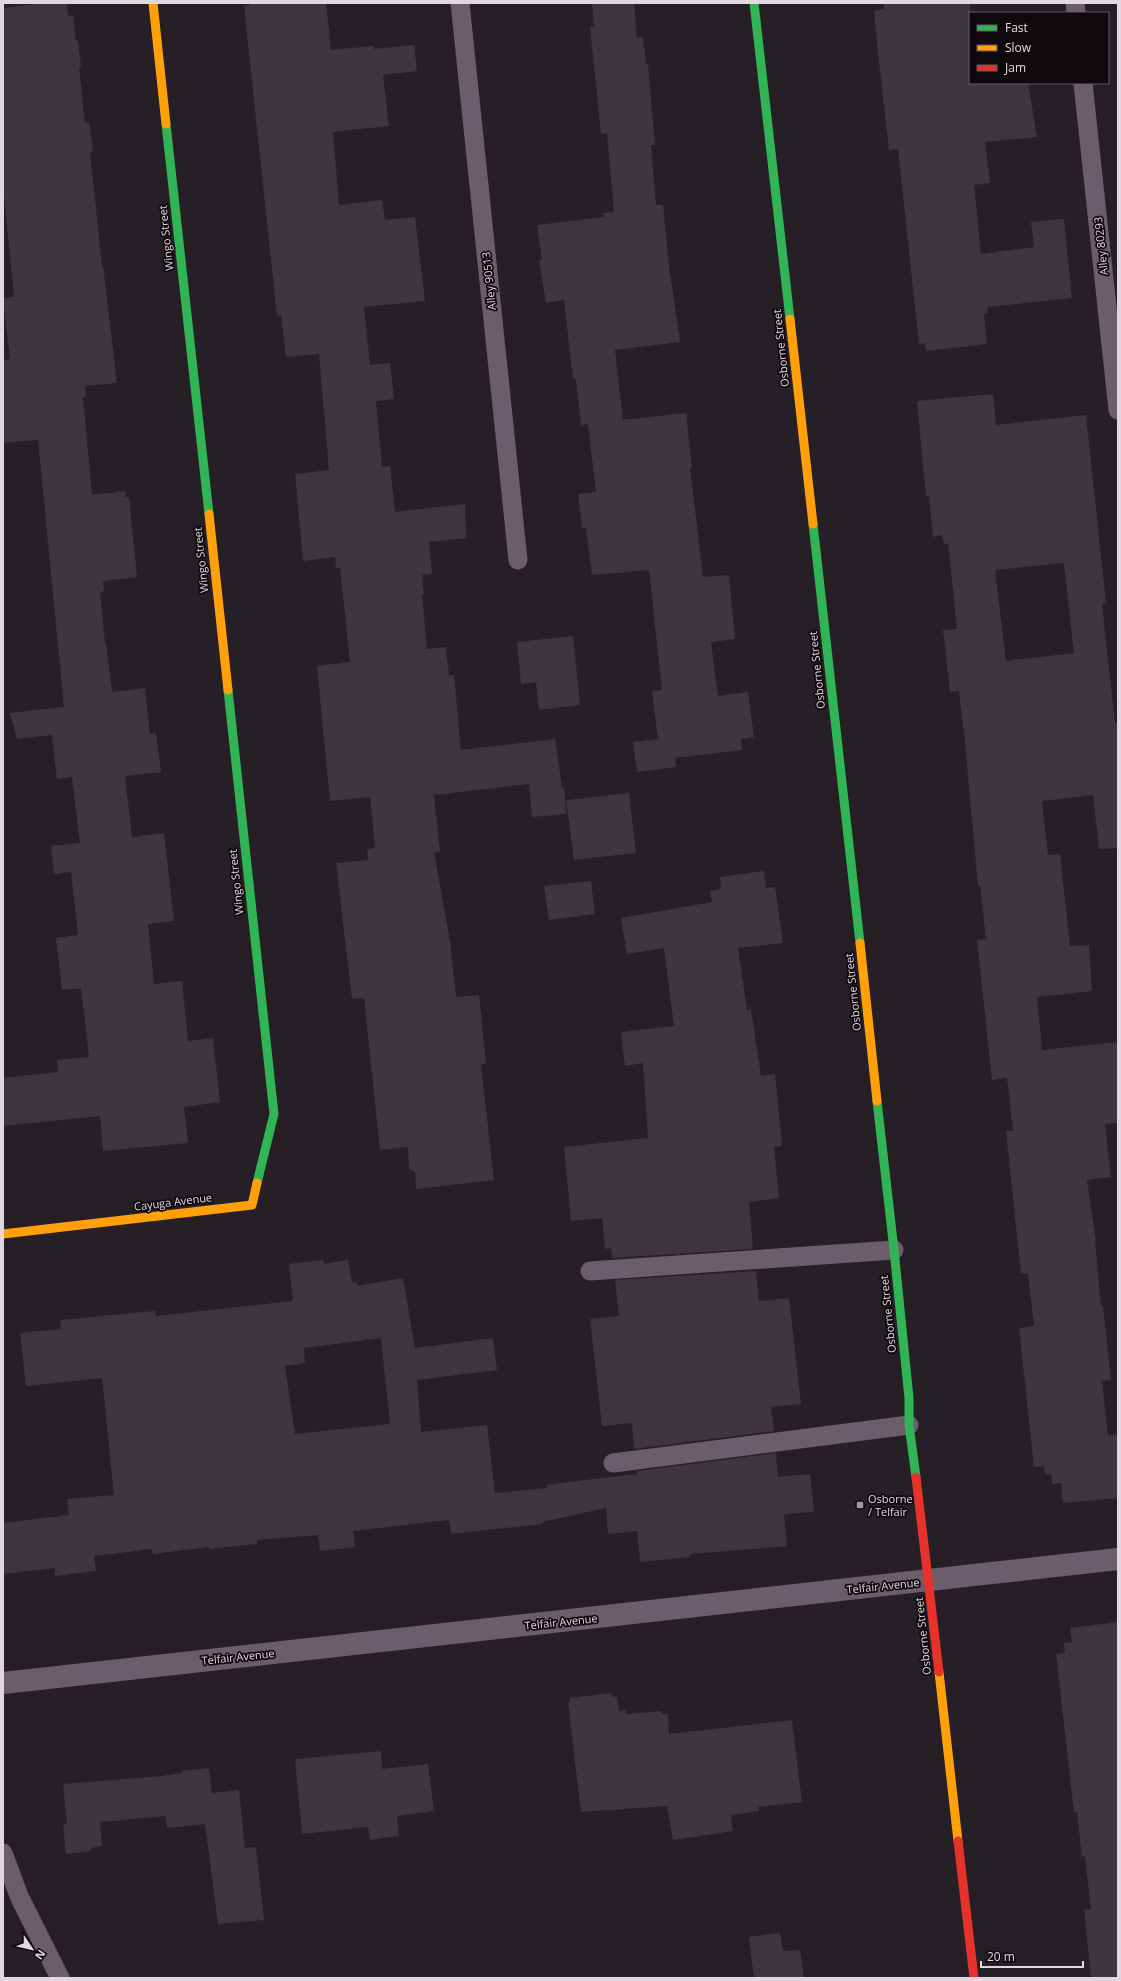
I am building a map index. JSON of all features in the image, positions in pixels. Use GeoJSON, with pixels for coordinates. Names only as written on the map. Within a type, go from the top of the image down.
{"type":"FeatureCollection","features":[{"type":"Feature","properties":{"kind":"main road","name":"Wingo Street"},"geometry":{"type":"LineString","coordinates":[[153,3],[274,1114]]}},
{"type":"Feature","properties":{"kind":"main road","name":"Osborne Street"},"geometry":{"type":"LineString","coordinates":[[754,3],[894,1250],[909,1398],[909,1425],[929,1581],[974,1978]]}},
{"type":"Feature","properties":{"kind":"main road","name":"Cayuga Avenue"},"geometry":{"type":"LineString","coordinates":[[3,1234],[252,1205],[274,1114]]}},
{"type":"Feature","properties":{"kind":"street","name":"Telfair Avenue"},"geometry":{"type":"LineString","coordinates":[[3,1683],[1118,1559]]}},
{"type":"Feature","properties":{"kind":"lane","name":"Alley 90513"},"geometry":{"type":"LineString","coordinates":[[460,3],[518,560]]}},
{"type":"Feature","properties":{"kind":"lane","name":"Alley 80293"},"geometry":{"type":"LineString","coordinates":[[1083,84],[1118,410]]}},
{"type":"Feature","properties":{"kind":"lane"},"geometry":{"type":"LineString","coordinates":[[590,1271],[894,1250]]}},
{"type":"Feature","properties":{"kind":"lane"},"geometry":{"type":"LineString","coordinates":[[613,1463],[909,1425]]}},
{"type":"Feature","properties":{"kind":"lane"},"geometry":{"type":"LineString","coordinates":[[3,1852],[19,1896],[60,1978]]}},
{"type":"Feature","properties":{"kind":"building"},"geometry":{"type":"Polygon","coordinates":[[[46,3],[67,3],[68,16],[73,15],[81,67],[79,67],[85,123],[89,122],[93,151],[90,152],[102,266],[117,383],[85,386],[86,397],[83,397],[92,495],[125,491],[125,498],[129,497],[137,577],[103,581],[104,591],[100,592],[112,692],[145,688],[150,734],[156,733],[161,772],[125,776],[132,837],[164,833],[174,921],[148,924],[154,984],[182,981],[188,1041],[213,1038],[220,1102],[184,1107],[188,1143],[103,1151],[100,1116],[3,1126],[3,1078],[58,1072],[57,1060],[89,1057],[81,988],[62,990],[56,938],[78,935],[71,872],[54,874],[51,846],[80,843],[72,777],[57,779],[52,735],[17,739],[10,713],[64,707],[38,440],[3,443],[3,360],[10,359],[3,298],[14,297],[3,183],[3,8],[46,3]]]}},
{"type":"Feature","properties":{"kind":"building"},"geometry":{"type":"Polygon","coordinates":[[[250,3],[326,3],[331,50],[374,46],[374,49],[414,45],[417,71],[383,75],[389,126],[333,132],[339,205],[382,200],[385,220],[415,217],[425,301],[364,307],[370,365],[390,363],[394,399],[376,401],[382,467],[390,466],[395,512],[465,504],[466,538],[429,542],[432,574],[422,575],[424,594],[422,595],[427,649],[446,647],[449,675],[454,675],[461,750],[555,739],[562,787],[564,787],[566,814],[532,817],[529,784],[434,795],[440,852],[434,852],[450,941],[456,997],[479,995],[486,1064],[481,1064],[494,1180],[416,1189],[415,1172],[409,1169],[408,1147],[380,1150],[364,998],[352,999],[336,863],[368,860],[367,849],[375,848],[370,797],[330,801],[317,666],[350,662],[340,568],[336,568],[335,557],[303,561],[295,474],[329,470],[319,354],[286,357],[281,315],[277,316],[244,6],[250,5],[250,3]]]}},
{"type":"Feature","properties":{"kind":"building"},"geometry":{"type":"Polygon","coordinates":[[[592,3],[634,3],[637,38],[643,37],[646,64],[648,64],[655,145],[651,145],[656,205],[663,205],[669,266],[680,342],[615,350],[623,420],[686,413],[692,468],[690,468],[703,577],[729,575],[735,639],[711,642],[718,696],[748,692],[754,737],[741,739],[742,750],[675,758],[676,767],[637,772],[633,742],[658,739],[652,691],[662,690],[649,570],[592,575],[586,528],[582,528],[578,494],[596,492],[588,424],[581,425],[576,379],[573,379],[564,300],[546,303],[539,260],[542,260],[537,225],[604,217],[603,213],[614,212],[607,133],[601,134],[590,27],[594,27],[592,3]]]}},
{"type":"Feature","properties":{"kind":"building"},"geometry":{"type":"Polygon","coordinates":[[[884,3],[970,3],[969,84],[1028,84],[1037,137],[985,142],[990,183],[974,185],[981,254],[1034,247],[1031,222],[1064,219],[1072,298],[987,307],[988,313],[984,314],[987,344],[926,351],[925,343],[919,344],[898,149],[889,150],[878,53],[874,11],[884,9],[884,3]]]}},
{"type":"Feature","properties":{"kind":"building"},"geometry":{"type":"Polygon","coordinates":[[[993,394],[996,425],[1086,415],[1106,603],[1102,604],[1115,723],[1118,723],[1118,848],[1099,849],[1093,795],[1042,801],[1048,855],[1060,854],[1070,946],[1089,945],[1092,991],[1037,997],[1042,1050],[1118,1042],[1118,1123],[1105,1124],[1111,1177],[1087,1180],[1096,1242],[1095,1241],[1101,1306],[1103,1306],[1111,1380],[1102,1381],[1108,1435],[1118,1434],[1118,1498],[1063,1503],[1061,1483],[1052,1484],[1051,1474],[1045,1474],[1044,1466],[1034,1467],[1019,1328],[1034,1326],[1028,1273],[1021,1274],[1006,1131],[1013,1131],[1007,1078],[992,1080],[977,940],[986,939],[980,886],[978,886],[965,742],[959,691],[950,692],[943,630],[957,629],[948,543],[944,544],[942,535],[933,537],[929,496],[926,496],[917,401],[993,394]],[[1064,563],[995,570],[1006,661],[1074,653],[1064,563]]]}},
{"type":"Feature","properties":{"kind":"building"},"geometry":{"type":"Polygon","coordinates":[[[573,636],[580,705],[539,710],[536,682],[521,684],[517,642],[573,636]]]}},
{"type":"Feature","properties":{"kind":"building"},"geometry":{"type":"Polygon","coordinates":[[[629,793],[636,853],[574,860],[566,800],[629,793]]]}},
{"type":"Feature","properties":{"kind":"building"},"geometry":{"type":"Polygon","coordinates":[[[764,871],[766,888],[775,887],[783,943],[738,948],[747,1010],[751,1009],[761,1076],[775,1074],[782,1146],[774,1147],[779,1198],[749,1202],[753,1249],[612,1258],[611,1248],[605,1249],[602,1218],[571,1221],[564,1147],[648,1138],[643,1063],[625,1066],[621,1032],[674,1026],[664,948],[627,954],[621,918],[712,902],[710,891],[721,889],[720,877],[764,871]]]}},
{"type":"Feature","properties":{"kind":"building"},"geometry":{"type":"Polygon","coordinates":[[[591,881],[595,914],[549,920],[544,886],[591,881]]]}},
{"type":"Feature","properties":{"kind":"building"},"geometry":{"type":"Polygon","coordinates":[[[323,1260],[324,1264],[348,1260],[352,1283],[357,1282],[357,1286],[403,1278],[415,1348],[493,1338],[497,1370],[417,1380],[421,1432],[487,1425],[495,1493],[547,1488],[547,1485],[637,1474],[637,1471],[776,1453],[778,1477],[810,1474],[814,1512],[784,1514],[787,1546],[690,1554],[690,1557],[640,1562],[637,1531],[608,1534],[606,1508],[542,1522],[543,1524],[451,1534],[449,1520],[353,1531],[355,1547],[320,1551],[318,1535],[257,1540],[257,1544],[209,1549],[209,1547],[153,1554],[152,1549],[94,1556],[96,1571],[55,1576],[55,1568],[3,1574],[3,1523],[69,1515],[67,1499],[114,1495],[102,1378],[26,1386],[20,1333],[61,1329],[60,1320],[155,1311],[156,1316],[293,1301],[289,1264],[323,1260]],[[381,1338],[304,1348],[305,1363],[285,1366],[295,1434],[390,1424],[381,1338]]]}},
{"type":"Feature","properties":{"kind":"building"},"geometry":{"type":"Polygon","coordinates":[[[756,1271],[759,1301],[789,1298],[801,1404],[771,1407],[774,1431],[634,1449],[632,1423],[602,1426],[590,1319],[619,1316],[615,1280],[756,1271]]]}},
{"type":"Feature","properties":{"kind":"building"},"geometry":{"type":"Polygon","coordinates":[[[1118,1622],[1118,1978],[1091,1978],[1084,1910],[1091,1909],[1085,1856],[1082,1857],[1077,1812],[1074,1812],[1056,1654],[1065,1653],[1064,1643],[1072,1642],[1070,1628],[1118,1622]]]}},
{"type":"Feature","properties":{"kind":"building"},"geometry":{"type":"Polygon","coordinates":[[[611,1693],[612,1697],[617,1696],[619,1711],[625,1710],[626,1714],[661,1711],[662,1714],[668,1714],[669,1734],[792,1720],[802,1802],[758,1807],[759,1811],[731,1815],[733,1831],[673,1840],[667,1806],[581,1812],[568,1702],[570,1702],[570,1698],[611,1693]]]}},
{"type":"Feature","properties":{"kind":"building"},"geometry":{"type":"Polygon","coordinates":[[[381,1751],[382,1769],[428,1764],[434,1811],[397,1816],[399,1836],[370,1840],[368,1827],[302,1834],[295,1759],[381,1751]]]}},
{"type":"Feature","properties":{"kind":"building"},"geometry":{"type":"Polygon","coordinates":[[[209,1768],[212,1793],[239,1790],[245,1848],[256,1847],[264,1920],[218,1924],[205,1824],[167,1828],[166,1816],[100,1822],[102,1846],[91,1848],[91,1851],[66,1854],[63,1824],[67,1824],[63,1784],[162,1776],[182,1773],[182,1771],[209,1768]]]}},
{"type":"Feature","properties":{"kind":"building"},"geometry":{"type":"Polygon","coordinates":[[[780,1933],[783,1951],[800,1950],[804,1978],[754,1978],[749,1937],[780,1933]]]}},
{"type":"Feature","properties":{"kind":"traffic: fast"},"geometry":{"type":"LineString","coordinates":[[754,3],[790,319]]}},
{"type":"Feature","properties":{"kind":"traffic: fast"},"geometry":{"type":"LineString","coordinates":[[166,124],[209,514]]}},
{"type":"Feature","properties":{"kind":"traffic: fast"},"geometry":{"type":"LineString","coordinates":[[813,524],[860,943]]}},
{"type":"Feature","properties":{"kind":"traffic: fast"},"geometry":{"type":"LineString","coordinates":[[228,690],[274,1114],[257,1183]]}},
{"type":"Feature","properties":{"kind":"traffic: fast"},"geometry":{"type":"LineString","coordinates":[[877,1101],[909,1398],[909,1425],[916,1477]]}},
{"type":"Feature","properties":{"kind":"traffic: slow"},"geometry":{"type":"LineString","coordinates":[[153,3],[166,124]]}},
{"type":"Feature","properties":{"kind":"traffic: slow"},"geometry":{"type":"LineString","coordinates":[[790,319],[813,524]]}},
{"type":"Feature","properties":{"kind":"traffic: slow"},"geometry":{"type":"LineString","coordinates":[[209,514],[228,690]]}},
{"type":"Feature","properties":{"kind":"traffic: slow"},"geometry":{"type":"LineString","coordinates":[[860,943],[877,1101]]}},
{"type":"Feature","properties":{"kind":"traffic: slow"},"geometry":{"type":"LineString","coordinates":[[3,1234],[252,1205],[257,1183]]}},
{"type":"Feature","properties":{"kind":"traffic: slow"},"geometry":{"type":"LineString","coordinates":[[939,1672],[958,1841]]}},
{"type":"Feature","properties":{"kind":"traffic: jam"},"geometry":{"type":"LineString","coordinates":[[916,1477],[939,1672]]}},
{"type":"Feature","properties":{"kind":"traffic: jam"},"geometry":{"type":"LineString","coordinates":[[958,1841],[974,1978]]}},
{"type":"Feature","properties":{"kind":"place","name":"Osborne / Telfair"},"geometry":{"type":"Point","coordinates":[860,1505]}}]}
